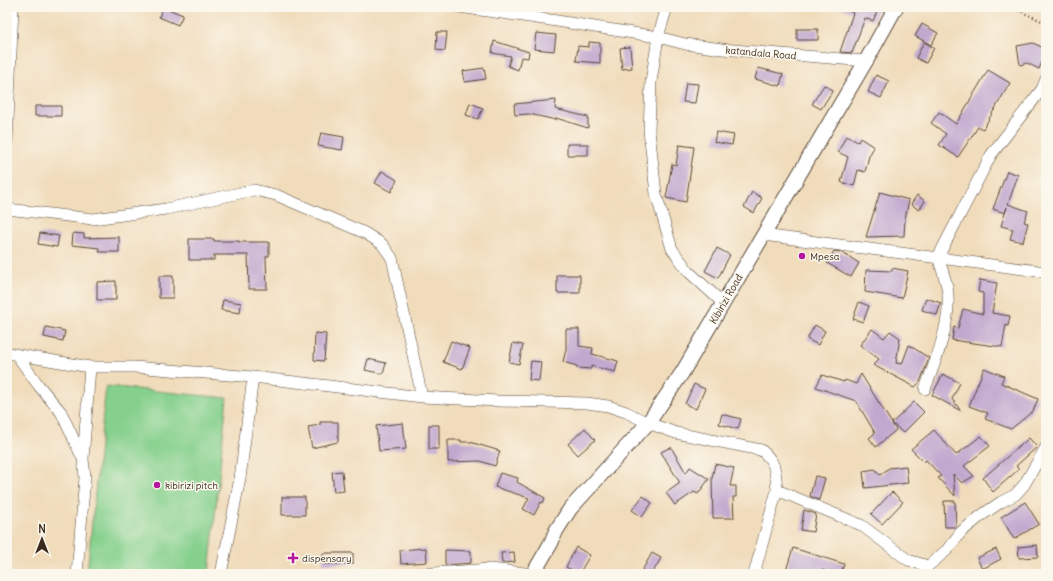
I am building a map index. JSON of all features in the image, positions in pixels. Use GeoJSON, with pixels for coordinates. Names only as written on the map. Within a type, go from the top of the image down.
{"type":"FeatureCollection","features":[{"type":"Feature","properties":{"kind":"street"},"geometry":{"type":"LineString","coordinates":[[7,142],[9,60],[13,7]]}},
{"type":"Feature","properties":{"kind":"street","name":"katandala Road"},"geometry":{"type":"LineString","coordinates":[[459,7],[658,37],[685,44],[722,49],[866,62]]}},
{"type":"Feature","properties":{"kind":"street"},"geometry":{"type":"LineString","coordinates":[[667,7],[658,37],[651,82],[649,130],[656,194],[672,249],[689,272],[724,304]]}},
{"type":"Feature","properties":{"kind":"street","name":"Kibirizi Road"},"geometry":{"type":"LineString","coordinates":[[533,574],[556,531],[570,509],[648,422],[682,373],[866,62],[896,7]]}},
{"type":"Feature","properties":{"kind":"street"},"geometry":{"type":"LineString","coordinates":[[925,389],[942,340],[948,312],[948,288],[938,257],[991,155],[1042,89],[1046,79]]}},
{"type":"Feature","properties":{"kind":"street"},"geometry":{"type":"LineString","coordinates":[[7,210],[93,219],[166,209],[254,190],[276,195],[365,233],[382,244],[392,258],[422,397]]}},
{"type":"Feature","properties":{"kind":"street"},"geometry":{"type":"LineString","coordinates":[[763,235],[1046,272]]}},
{"type":"Feature","properties":{"kind":"street"},"geometry":{"type":"LineString","coordinates":[[11,353],[90,367],[134,367],[253,377],[422,397],[498,401],[587,403],[608,406],[626,412],[676,433],[761,450],[774,463],[777,490],[754,574]]}},
{"type":"Feature","properties":{"kind":"street"},"geometry":{"type":"LineString","coordinates":[[11,353],[61,412],[83,459]]}},
{"type":"Feature","properties":{"kind":"street"},"geometry":{"type":"LineString","coordinates":[[77,574],[85,477],[83,459],[90,367]]}},
{"type":"Feature","properties":{"kind":"street"},"geometry":{"type":"LineString","coordinates":[[221,574],[240,478],[253,377]]}},
{"type":"Feature","properties":{"kind":"street"},"geometry":{"type":"LineString","coordinates":[[777,490],[861,525],[908,560],[926,570],[947,550],[961,532],[1001,502],[1015,495],[1024,485],[1046,447]]}},
{"type":"Feature","properties":{"kind":"street"},"geometry":{"type":"LineString","coordinates":[[420,574],[490,569],[533,574]]}},
{"type":"Feature","properties":{"kind":"path"},"geometry":{"type":"LineString","coordinates":[[1011,7],[1046,23]]}},
{"type":"Feature","properties":{"kind":"green space","name":"kibirizi pitch"},"geometry":{"type":"Polygon","coordinates":[[[106,386],[227,398],[209,574],[109,574],[87,572],[106,386]]]}},
{"type":"Feature","properties":{"kind":"building"},"geometry":{"type":"Polygon","coordinates":[[[163,7],[183,15],[178,25],[159,17],[163,7]]]}},
{"type":"Feature","properties":{"kind":"building"},"geometry":{"type":"Polygon","coordinates":[[[840,7],[879,7],[873,21],[865,18],[852,53],[840,52],[853,13],[840,7]]]}},
{"type":"Feature","properties":{"kind":"building"},"geometry":{"type":"Polygon","coordinates":[[[922,24],[938,33],[931,45],[915,36],[922,24]]]}},
{"type":"Feature","properties":{"kind":"building"},"geometry":{"type":"Polygon","coordinates":[[[797,29],[818,29],[818,40],[797,40],[797,29]]]}},
{"type":"Feature","properties":{"kind":"building"},"geometry":{"type":"Polygon","coordinates":[[[437,32],[447,32],[445,51],[436,50],[437,32]]]}},
{"type":"Feature","properties":{"kind":"building"},"geometry":{"type":"Polygon","coordinates":[[[536,33],[556,35],[554,51],[534,49],[536,33]]]}},
{"type":"Feature","properties":{"kind":"building"},"geometry":{"type":"Polygon","coordinates":[[[494,41],[529,52],[528,58],[521,57],[518,70],[508,66],[511,56],[492,53],[494,41]]]}},
{"type":"Feature","properties":{"kind":"building"},"geometry":{"type":"Polygon","coordinates":[[[589,42],[600,43],[600,63],[576,61],[578,46],[589,47],[589,42]]]}},
{"type":"Feature","properties":{"kind":"building"},"geometry":{"type":"Polygon","coordinates":[[[924,42],[934,48],[926,63],[916,58],[924,42]]]}},
{"type":"Feature","properties":{"kind":"building"},"geometry":{"type":"Polygon","coordinates":[[[1033,43],[1046,49],[1039,69],[1027,63],[1020,65],[1017,46],[1033,43]]]}},
{"type":"Feature","properties":{"kind":"building"},"geometry":{"type":"Polygon","coordinates":[[[630,47],[632,68],[622,69],[620,48],[630,47]]]}},
{"type":"Feature","properties":{"kind":"building"},"geometry":{"type":"Polygon","coordinates":[[[484,68],[486,79],[465,82],[463,71],[484,68]]]}},
{"type":"Feature","properties":{"kind":"building"},"geometry":{"type":"Polygon","coordinates":[[[758,68],[783,74],[780,86],[755,79],[758,68]]]}},
{"type":"Feature","properties":{"kind":"building"},"geometry":{"type":"Polygon","coordinates":[[[988,70],[1010,83],[983,129],[978,127],[958,157],[939,145],[946,134],[931,123],[939,112],[956,124],[988,70]]]}},
{"type":"Feature","properties":{"kind":"building"},"geometry":{"type":"Polygon","coordinates":[[[876,75],[889,81],[881,98],[868,92],[876,75]]]}},
{"type":"Feature","properties":{"kind":"building"},"geometry":{"type":"Polygon","coordinates":[[[686,83],[698,84],[695,103],[683,102],[686,83]]]}},
{"type":"Feature","properties":{"kind":"building"},"geometry":{"type":"Polygon","coordinates":[[[824,85],[833,90],[821,109],[812,104],[824,85]]]}},
{"type":"Feature","properties":{"kind":"building"},"geometry":{"type":"Polygon","coordinates":[[[556,100],[555,109],[588,117],[588,128],[556,118],[556,120],[529,114],[515,115],[514,104],[556,100]]]}},
{"type":"Feature","properties":{"kind":"building"},"geometry":{"type":"Polygon","coordinates":[[[470,103],[483,108],[478,119],[466,115],[470,103]]]}},
{"type":"Feature","properties":{"kind":"building"},"geometry":{"type":"Polygon","coordinates":[[[35,106],[61,106],[61,116],[35,116],[35,106]]]}},
{"type":"Feature","properties":{"kind":"building"},"geometry":{"type":"Polygon","coordinates":[[[716,132],[734,135],[732,145],[714,142],[716,132]]]}},
{"type":"Feature","properties":{"kind":"building"},"geometry":{"type":"Polygon","coordinates":[[[321,133],[344,137],[342,150],[318,146],[321,133]]]}},
{"type":"Feature","properties":{"kind":"building"},"geometry":{"type":"Polygon","coordinates":[[[846,136],[858,142],[860,138],[874,147],[869,156],[865,172],[858,170],[854,186],[841,182],[848,157],[838,152],[846,136]]]}},
{"type":"Feature","properties":{"kind":"building"},"geometry":{"type":"Polygon","coordinates":[[[567,144],[588,144],[588,155],[567,155],[567,144]]]}},
{"type":"Feature","properties":{"kind":"building"},"geometry":{"type":"Polygon","coordinates":[[[679,145],[694,147],[686,202],[666,198],[672,164],[676,165],[679,145]]]}},
{"type":"Feature","properties":{"kind":"building"},"geometry":{"type":"Polygon","coordinates":[[[382,171],[397,180],[391,192],[375,183],[382,171]]]}},
{"type":"Feature","properties":{"kind":"building"},"geometry":{"type":"Polygon","coordinates":[[[1007,171],[1018,175],[1008,204],[1028,211],[1024,222],[1028,223],[1023,242],[1010,239],[1013,229],[1001,226],[1007,207],[1005,213],[993,209],[1007,171]]]}},
{"type":"Feature","properties":{"kind":"building"},"geometry":{"type":"Polygon","coordinates":[[[752,192],[762,198],[754,213],[744,207],[752,192]]]}},
{"type":"Feature","properties":{"kind":"building"},"geometry":{"type":"Polygon","coordinates":[[[880,192],[909,200],[905,219],[904,236],[866,237],[880,192]]]}},
{"type":"Feature","properties":{"kind":"building"},"geometry":{"type":"Polygon","coordinates":[[[917,195],[925,201],[919,210],[911,204],[917,195]]]}},
{"type":"Feature","properties":{"kind":"building"},"geometry":{"type":"Polygon","coordinates":[[[40,233],[59,236],[57,247],[38,244],[40,233]]]}},
{"type":"Feature","properties":{"kind":"building"},"geometry":{"type":"Polygon","coordinates":[[[73,233],[84,234],[84,238],[119,237],[119,252],[99,252],[99,248],[72,245],[73,233]]]}},
{"type":"Feature","properties":{"kind":"building"},"geometry":{"type":"Polygon","coordinates":[[[189,239],[269,242],[269,256],[266,256],[267,289],[249,289],[248,255],[214,255],[214,260],[189,260],[189,239]]]}},
{"type":"Feature","properties":{"kind":"building"},"geometry":{"type":"Polygon","coordinates":[[[717,248],[730,255],[718,278],[705,271],[717,248]]]}},
{"type":"Feature","properties":{"kind":"building"},"geometry":{"type":"Polygon","coordinates":[[[834,251],[841,252],[859,263],[851,277],[827,263],[834,251]]]}},
{"type":"Feature","properties":{"kind":"building"},"geometry":{"type":"Polygon","coordinates":[[[892,268],[908,271],[902,298],[865,292],[866,270],[892,271],[892,268]]]}},
{"type":"Feature","properties":{"kind":"building"},"geometry":{"type":"Polygon","coordinates":[[[557,275],[580,275],[580,293],[557,293],[557,275]]]}},
{"type":"Feature","properties":{"kind":"building"},"geometry":{"type":"Polygon","coordinates":[[[159,276],[173,276],[173,298],[159,298],[159,276]]]}},
{"type":"Feature","properties":{"kind":"building"},"geometry":{"type":"Polygon","coordinates":[[[980,280],[997,283],[992,313],[1010,316],[1008,326],[1006,325],[1002,347],[952,340],[954,327],[958,328],[963,309],[983,314],[983,293],[978,292],[980,280]]]}},
{"type":"Feature","properties":{"kind":"building"},"geometry":{"type":"Polygon","coordinates":[[[116,281],[116,300],[97,300],[97,282],[116,281]]]}},
{"type":"Feature","properties":{"kind":"building"},"geometry":{"type":"Polygon","coordinates":[[[926,298],[941,303],[937,315],[922,310],[926,298]]]}},
{"type":"Feature","properties":{"kind":"building"},"geometry":{"type":"Polygon","coordinates":[[[223,300],[241,303],[240,313],[221,310],[223,300]]]}},
{"type":"Feature","properties":{"kind":"building"},"geometry":{"type":"Polygon","coordinates":[[[859,302],[869,306],[863,322],[853,319],[859,302]]]}},
{"type":"Feature","properties":{"kind":"building"},"geometry":{"type":"Polygon","coordinates":[[[815,325],[825,331],[818,345],[807,339],[815,325]]]}},
{"type":"Feature","properties":{"kind":"building"},"geometry":{"type":"Polygon","coordinates":[[[46,327],[65,331],[63,341],[44,337],[46,327]]]}},
{"type":"Feature","properties":{"kind":"building"},"geometry":{"type":"Polygon","coordinates":[[[566,329],[579,329],[579,346],[593,348],[592,354],[618,361],[615,372],[591,366],[591,369],[577,368],[577,366],[563,362],[566,349],[566,329]]]}},
{"type":"Feature","properties":{"kind":"building"},"geometry":{"type":"Polygon","coordinates":[[[872,329],[884,338],[890,331],[900,338],[896,363],[902,364],[909,345],[929,358],[920,382],[915,387],[873,365],[879,359],[860,345],[872,329]]]}},
{"type":"Feature","properties":{"kind":"building"},"geometry":{"type":"Polygon","coordinates":[[[315,333],[326,334],[324,361],[314,360],[315,333]]]}},
{"type":"Feature","properties":{"kind":"building"},"geometry":{"type":"Polygon","coordinates":[[[451,341],[470,348],[462,369],[443,362],[451,341]]]}},
{"type":"Feature","properties":{"kind":"building"},"geometry":{"type":"Polygon","coordinates":[[[513,343],[523,345],[519,364],[509,362],[513,343]]]}},
{"type":"Feature","properties":{"kind":"building"},"geometry":{"type":"Polygon","coordinates":[[[368,359],[386,363],[383,374],[365,370],[368,359]]]}},
{"type":"Feature","properties":{"kind":"building"},"geometry":{"type":"Polygon","coordinates":[[[531,361],[541,362],[539,381],[529,380],[531,361]]]}},
{"type":"Feature","properties":{"kind":"building"},"geometry":{"type":"Polygon","coordinates":[[[984,368],[1004,376],[1001,383],[1038,399],[1033,411],[1011,429],[985,419],[988,413],[969,406],[984,368]]]}},
{"type":"Feature","properties":{"kind":"building"},"geometry":{"type":"Polygon","coordinates":[[[861,374],[896,430],[876,447],[869,438],[875,433],[856,401],[816,387],[822,375],[856,384],[861,374]]]}},
{"type":"Feature","properties":{"kind":"building"},"geometry":{"type":"Polygon","coordinates":[[[943,374],[960,383],[952,399],[961,411],[932,395],[943,374]]]}},
{"type":"Feature","properties":{"kind":"building"},"geometry":{"type":"Polygon","coordinates":[[[694,384],[705,389],[696,409],[685,404],[694,384]]]}},
{"type":"Feature","properties":{"kind":"building"},"geometry":{"type":"Polygon","coordinates":[[[914,402],[924,412],[903,433],[892,423],[914,402]]]}},
{"type":"Feature","properties":{"kind":"building"},"geometry":{"type":"Polygon","coordinates":[[[722,414],[741,419],[738,429],[719,424],[722,414]]]}},
{"type":"Feature","properties":{"kind":"building"},"geometry":{"type":"Polygon","coordinates":[[[320,422],[338,422],[338,442],[312,448],[308,427],[320,425],[320,422]]]}},
{"type":"Feature","properties":{"kind":"building"},"geometry":{"type":"Polygon","coordinates":[[[403,423],[406,449],[379,451],[376,426],[403,423]]]}},
{"type":"Feature","properties":{"kind":"building"},"geometry":{"type":"Polygon","coordinates":[[[429,425],[439,425],[439,449],[429,449],[429,425]]]}},
{"type":"Feature","properties":{"kind":"building"},"geometry":{"type":"Polygon","coordinates":[[[585,428],[595,440],[578,455],[568,444],[585,428]]]}},
{"type":"Feature","properties":{"kind":"building"},"geometry":{"type":"Polygon","coordinates":[[[934,430],[956,455],[981,436],[990,446],[964,466],[974,476],[962,483],[953,474],[955,496],[938,478],[941,476],[926,460],[924,462],[911,449],[934,430]]]}},
{"type":"Feature","properties":{"kind":"building"},"geometry":{"type":"Polygon","coordinates":[[[1029,438],[1037,447],[1016,466],[1019,469],[993,492],[983,478],[1029,438]]]}},
{"type":"Feature","properties":{"kind":"building"},"geometry":{"type":"Polygon","coordinates":[[[448,440],[461,440],[461,442],[470,442],[500,451],[495,466],[480,461],[448,462],[448,440]]]}},
{"type":"Feature","properties":{"kind":"building"},"geometry":{"type":"Polygon","coordinates":[[[671,447],[686,473],[690,467],[709,479],[698,494],[694,492],[675,505],[666,493],[680,483],[661,452],[671,447]]]}},
{"type":"Feature","properties":{"kind":"building"},"geometry":{"type":"Polygon","coordinates":[[[715,464],[734,468],[730,486],[736,486],[736,497],[733,497],[734,518],[713,518],[712,478],[715,464]]]}},
{"type":"Feature","properties":{"kind":"building"},"geometry":{"type":"Polygon","coordinates":[[[906,466],[908,483],[865,488],[863,471],[875,469],[880,475],[889,468],[906,466]]]}},
{"type":"Feature","properties":{"kind":"building"},"geometry":{"type":"Polygon","coordinates":[[[342,471],[344,491],[334,492],[332,472],[342,471]]]}},
{"type":"Feature","properties":{"kind":"building"},"geometry":{"type":"Polygon","coordinates":[[[500,473],[518,478],[517,482],[545,498],[534,515],[523,509],[529,498],[495,487],[500,473]]]}},
{"type":"Feature","properties":{"kind":"building"},"geometry":{"type":"Polygon","coordinates":[[[815,476],[825,478],[819,500],[810,496],[815,476]]]}},
{"type":"Feature","properties":{"kind":"building"},"geometry":{"type":"Polygon","coordinates":[[[892,492],[903,502],[882,524],[871,514],[892,492]]]}},
{"type":"Feature","properties":{"kind":"building"},"geometry":{"type":"Polygon","coordinates":[[[643,496],[652,503],[642,517],[632,510],[643,496]]]}},
{"type":"Feature","properties":{"kind":"building"},"geometry":{"type":"Polygon","coordinates":[[[282,497],[305,497],[305,515],[282,515],[282,497]]]}},
{"type":"Feature","properties":{"kind":"building"},"geometry":{"type":"Polygon","coordinates":[[[944,501],[955,501],[956,527],[945,527],[944,501]]]}},
{"type":"Feature","properties":{"kind":"building"},"geometry":{"type":"Polygon","coordinates":[[[1025,502],[1039,524],[1014,539],[1001,517],[1025,502]]]}},
{"type":"Feature","properties":{"kind":"building"},"geometry":{"type":"Polygon","coordinates":[[[804,510],[816,514],[813,532],[801,530],[804,510]]]}},
{"type":"Feature","properties":{"kind":"building"},"geometry":{"type":"Polygon","coordinates":[[[1037,545],[1038,557],[1019,558],[1018,547],[1037,545]]]}},
{"type":"Feature","properties":{"kind":"building"},"geometry":{"type":"Polygon","coordinates":[[[576,547],[590,555],[579,574],[566,567],[576,547]]]}},
{"type":"Feature","properties":{"kind":"building"},"geometry":{"type":"Polygon","coordinates":[[[426,548],[427,562],[401,564],[400,550],[426,548]]]}},
{"type":"Feature","properties":{"kind":"building"},"geometry":{"type":"Polygon","coordinates":[[[793,548],[844,564],[841,574],[834,574],[822,570],[821,574],[785,574],[793,548]]]}},
{"type":"Feature","properties":{"kind":"building"},"geometry":{"type":"Polygon","coordinates":[[[996,549],[1001,559],[982,569],[977,558],[996,549]]]}},
{"type":"Feature","properties":{"kind":"building"},"geometry":{"type":"Polygon","coordinates":[[[445,550],[471,551],[471,563],[445,565],[445,550]]]}},
{"type":"Feature","properties":{"kind":"building"},"geometry":{"type":"Polygon","coordinates":[[[514,552],[515,562],[502,563],[501,553],[514,552]]]}},
{"type":"Feature","properties":{"kind":"building"},"geometry":{"type":"Polygon","coordinates":[[[323,553],[353,553],[353,564],[323,564],[323,553]]]}},
{"type":"Feature","properties":{"kind":"building"},"geometry":{"type":"Polygon","coordinates":[[[652,553],[661,558],[652,574],[640,574],[652,553]]]}},
{"type":"Feature","properties":{"kind":"place","name":"Mpesa"},"geometry":{"type":"Point","coordinates":[802,256]}},
{"type":"Feature","properties":{"kind":"place","name":"kibirizi pitch"},"geometry":{"type":"Point","coordinates":[157,485]}},
{"type":"Feature","properties":{"kind":"place","name":"dispensary"},"geometry":{"type":"Point","coordinates":[293,558]}}]}
